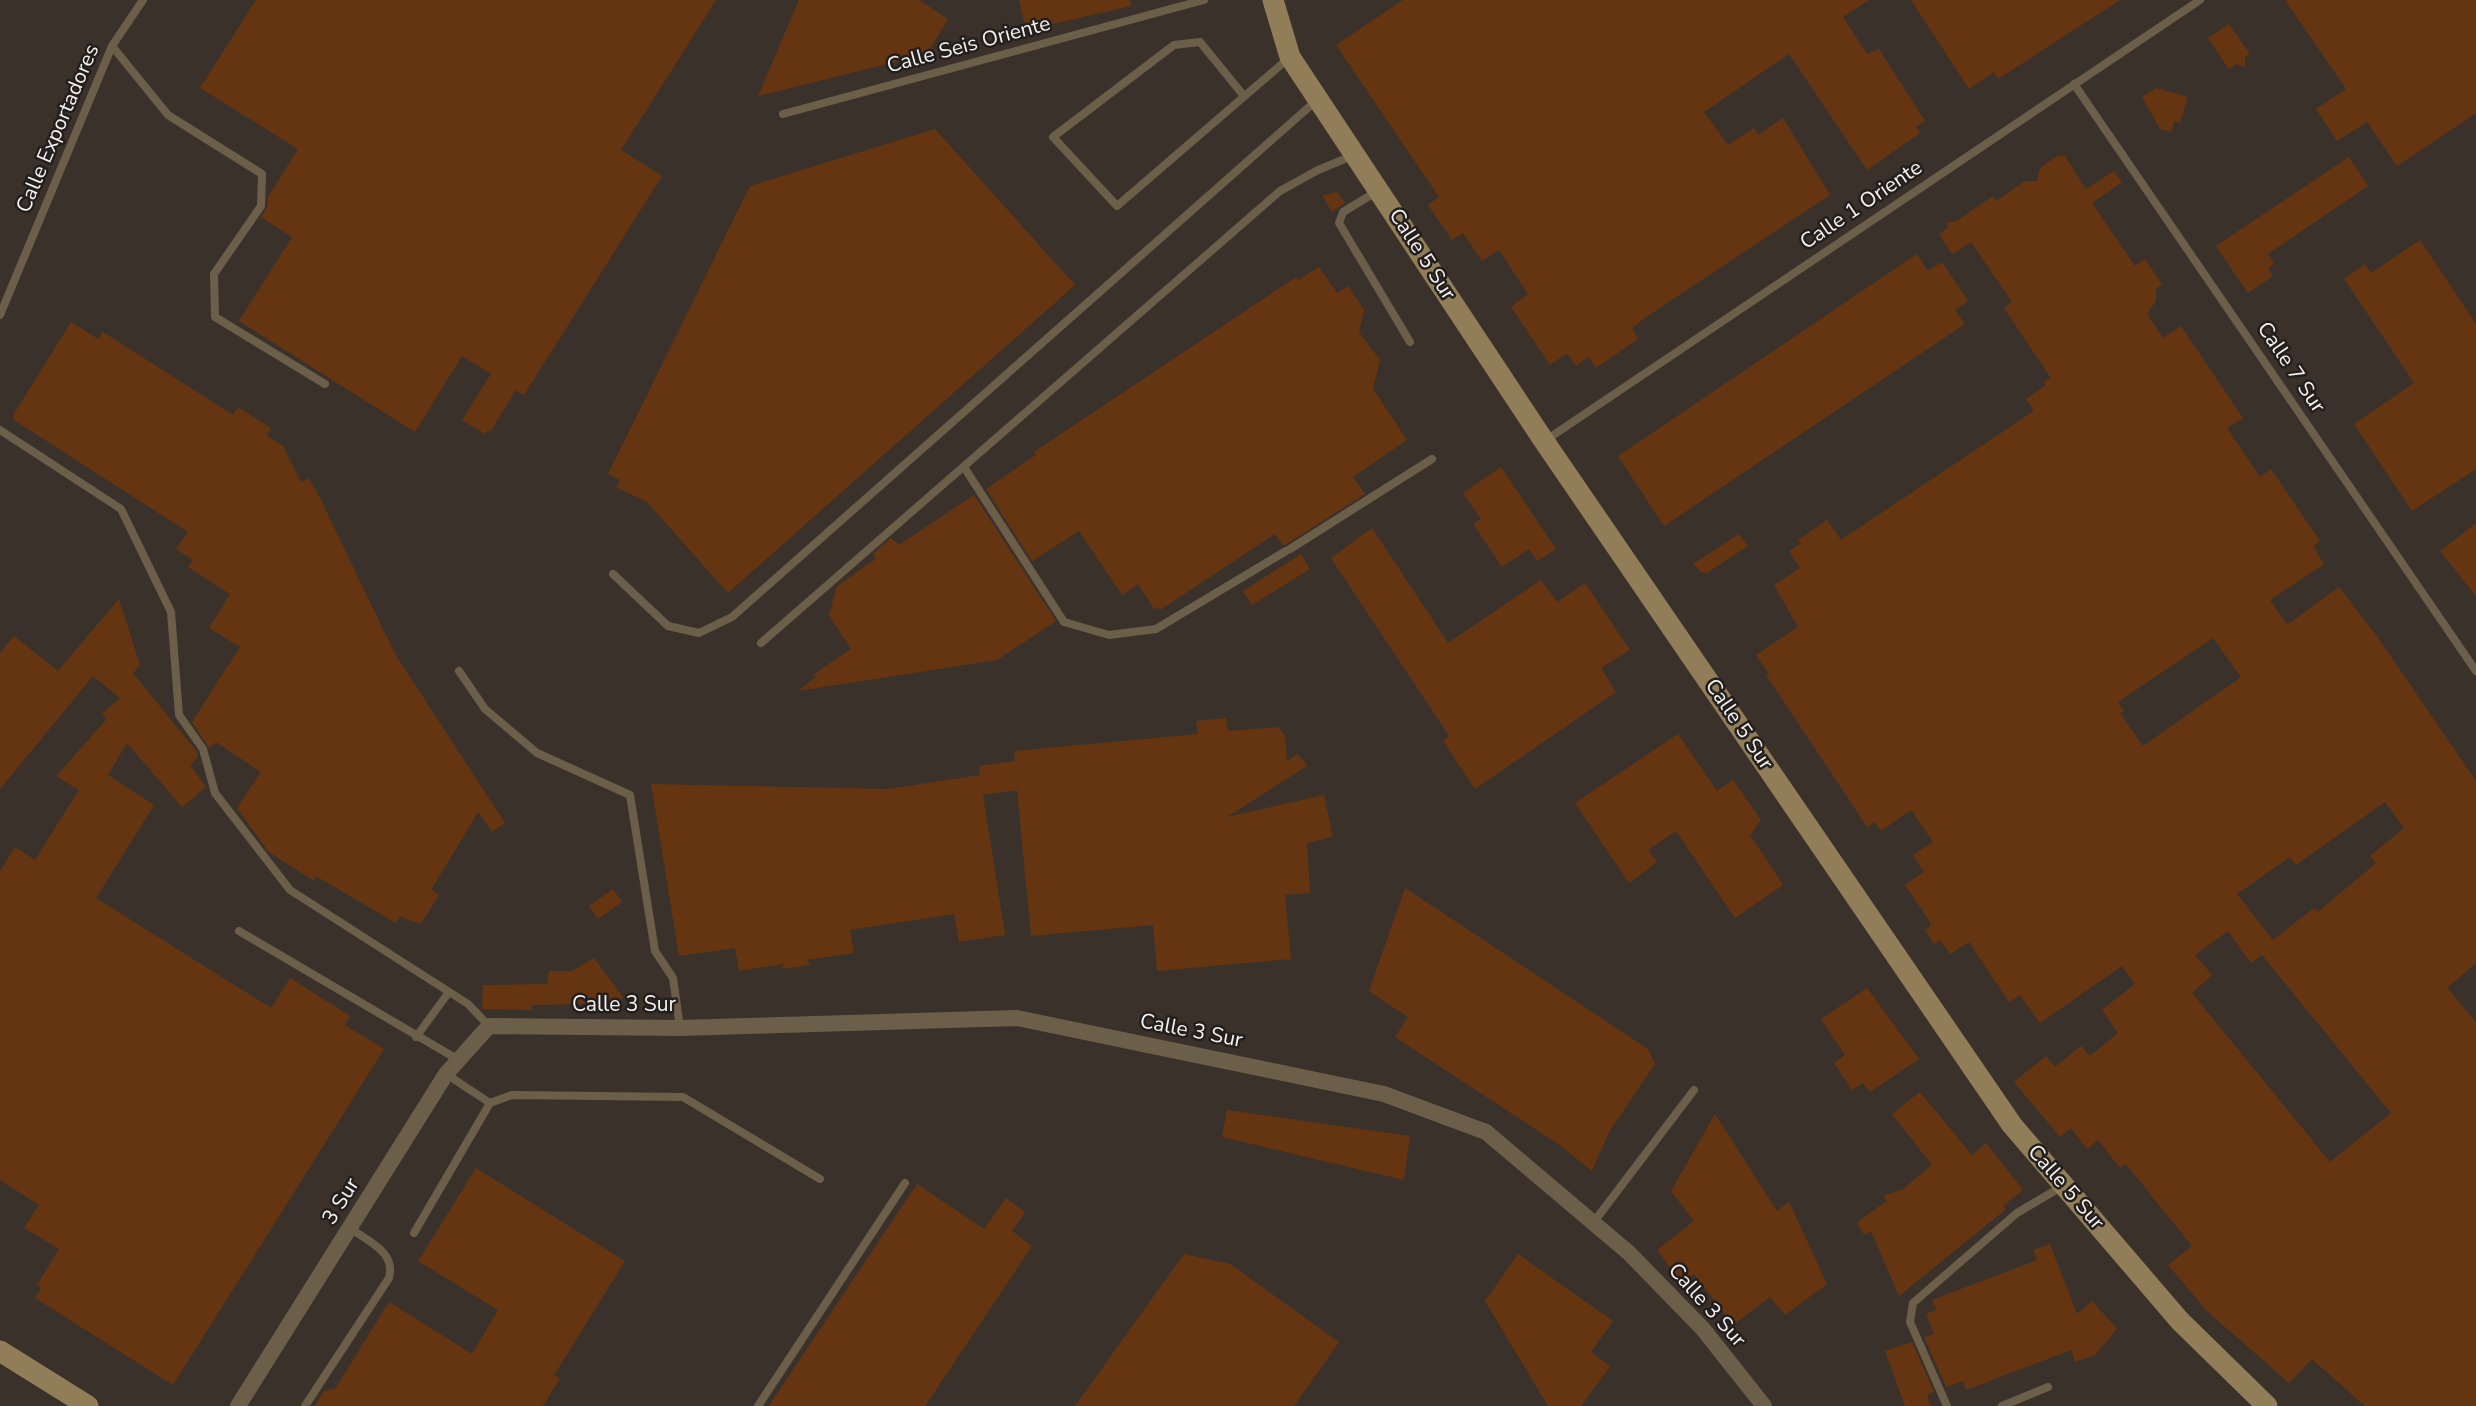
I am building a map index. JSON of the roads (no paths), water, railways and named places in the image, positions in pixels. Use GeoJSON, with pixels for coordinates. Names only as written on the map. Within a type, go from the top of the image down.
{"type":"FeatureCollection","features":[{"type":"Feature","properties":{"kind":"street","name":"Calle 5 Sur"},"geometry":{"type":"LineString","coordinates":[[1273,0],[1290,57],[1544,441],[2011,1125],[2180,1321],[2267,1406]]}},
{"type":"Feature","properties":{"kind":"street","name":"Calle 3 Sur"},"geometry":{"type":"LineString","coordinates":[[489,1026],[680,1028],[1017,1018],[1384,1094],[1486,1132],[1629,1253],[1703,1329],[1763,1406]]}},
{"type":"Feature","properties":{"kind":"street","name":"3 Sur"},"geometry":{"type":"LineString","coordinates":[[238,1406],[446,1074],[489,1026]]}},
{"type":"Feature","properties":{"kind":"street"},"geometry":{"type":"LineString","coordinates":[[0,1351],[88,1406]]}},
{"type":"Feature","properties":{"kind":"lane","name":"Calle Exportadores"},"geometry":{"type":"LineString","coordinates":[[0,315],[112,46],[144,0]]}},
{"type":"Feature","properties":{"kind":"lane","name":"Calle Seis Oriente"},"geometry":{"type":"LineString","coordinates":[[783,114],[1205,0]]}},
{"type":"Feature","properties":{"kind":"lane","name":"Calle 1 Oriente"},"geometry":{"type":"LineString","coordinates":[[1544,441],[2200,0]]}},
{"type":"Feature","properties":{"kind":"lane"},"geometry":{"type":"LineString","coordinates":[[1244,96],[1200,42],[1174,45],[1053,137],[1117,206],[1290,57]]}},
{"type":"Feature","properties":{"kind":"lane"},"geometry":{"type":"LineString","coordinates":[[112,46],[168,115],[262,174],[261,206],[214,274],[215,317],[324,384]]}},
{"type":"Feature","properties":{"kind":"lane","name":"Calle 7 Sur"},"geometry":{"type":"LineString","coordinates":[[2074,85],[2476,671]]}},
{"type":"Feature","properties":{"kind":"lane"},"geometry":{"type":"LineString","coordinates":[[613,575],[668,626],[699,634],[732,617],[1318,99]]}},
{"type":"Feature","properties":{"kind":"lane"},"geometry":{"type":"LineString","coordinates":[[761,643],[1280,191],[1318,170],[1355,155]]}},
{"type":"Feature","properties":{"kind":"lane"},"geometry":{"type":"LineString","coordinates":[[1378,191],[1343,212],[1339,223],[1409,342]]}},
{"type":"Feature","properties":{"kind":"lane"},"geometry":{"type":"LineString","coordinates":[[0,430],[121,509],[171,612],[179,715],[203,749],[215,793],[290,890],[468,1004],[489,1026]]}},
{"type":"Feature","properties":{"kind":"lane"},"geometry":{"type":"LineString","coordinates":[[964,467],[1064,622],[1109,635],[1156,629],[1432,459]]}},
{"type":"Feature","properties":{"kind":"lane"},"geometry":{"type":"LineString","coordinates":[[459,671],[485,709],[537,753],[630,795],[655,950],[673,978],[680,1028]]}},
{"type":"Feature","properties":{"kind":"lane"},"geometry":{"type":"LineString","coordinates":[[239,931],[457,1059]]}},
{"type":"Feature","properties":{"kind":"lane"},"geometry":{"type":"LineString","coordinates":[[416,1037],[449,992]]}},
{"type":"Feature","properties":{"kind":"lane"},"geometry":{"type":"LineString","coordinates":[[446,1074],[490,1103]]}},
{"type":"Feature","properties":{"kind":"lane"},"geometry":{"type":"LineString","coordinates":[[1593,1223],[1694,1090]]}},
{"type":"Feature","properties":{"kind":"lane"},"geometry":{"type":"LineString","coordinates":[[414,1233],[490,1103],[512,1095],[683,1097],[820,1179]]}},
{"type":"Feature","properties":{"kind":"lane"},"geometry":{"type":"LineString","coordinates":[[758,1406],[905,1183]]}},
{"type":"Feature","properties":{"kind":"lane"},"geometry":{"type":"LineString","coordinates":[[1947,1406],[1910,1322],[1913,1303],[2017,1213],[2063,1185]]}},
{"type":"Feature","properties":{"kind":"lane"},"geometry":{"type":"LineString","coordinates":[[305,1406],[389,1278],[392,1266],[388,1256],[350,1228]]}},
{"type":"Feature","properties":{"kind":"lane"},"geometry":{"type":"LineString","coordinates":[[2002,1406],[2048,1387]]}}]}
